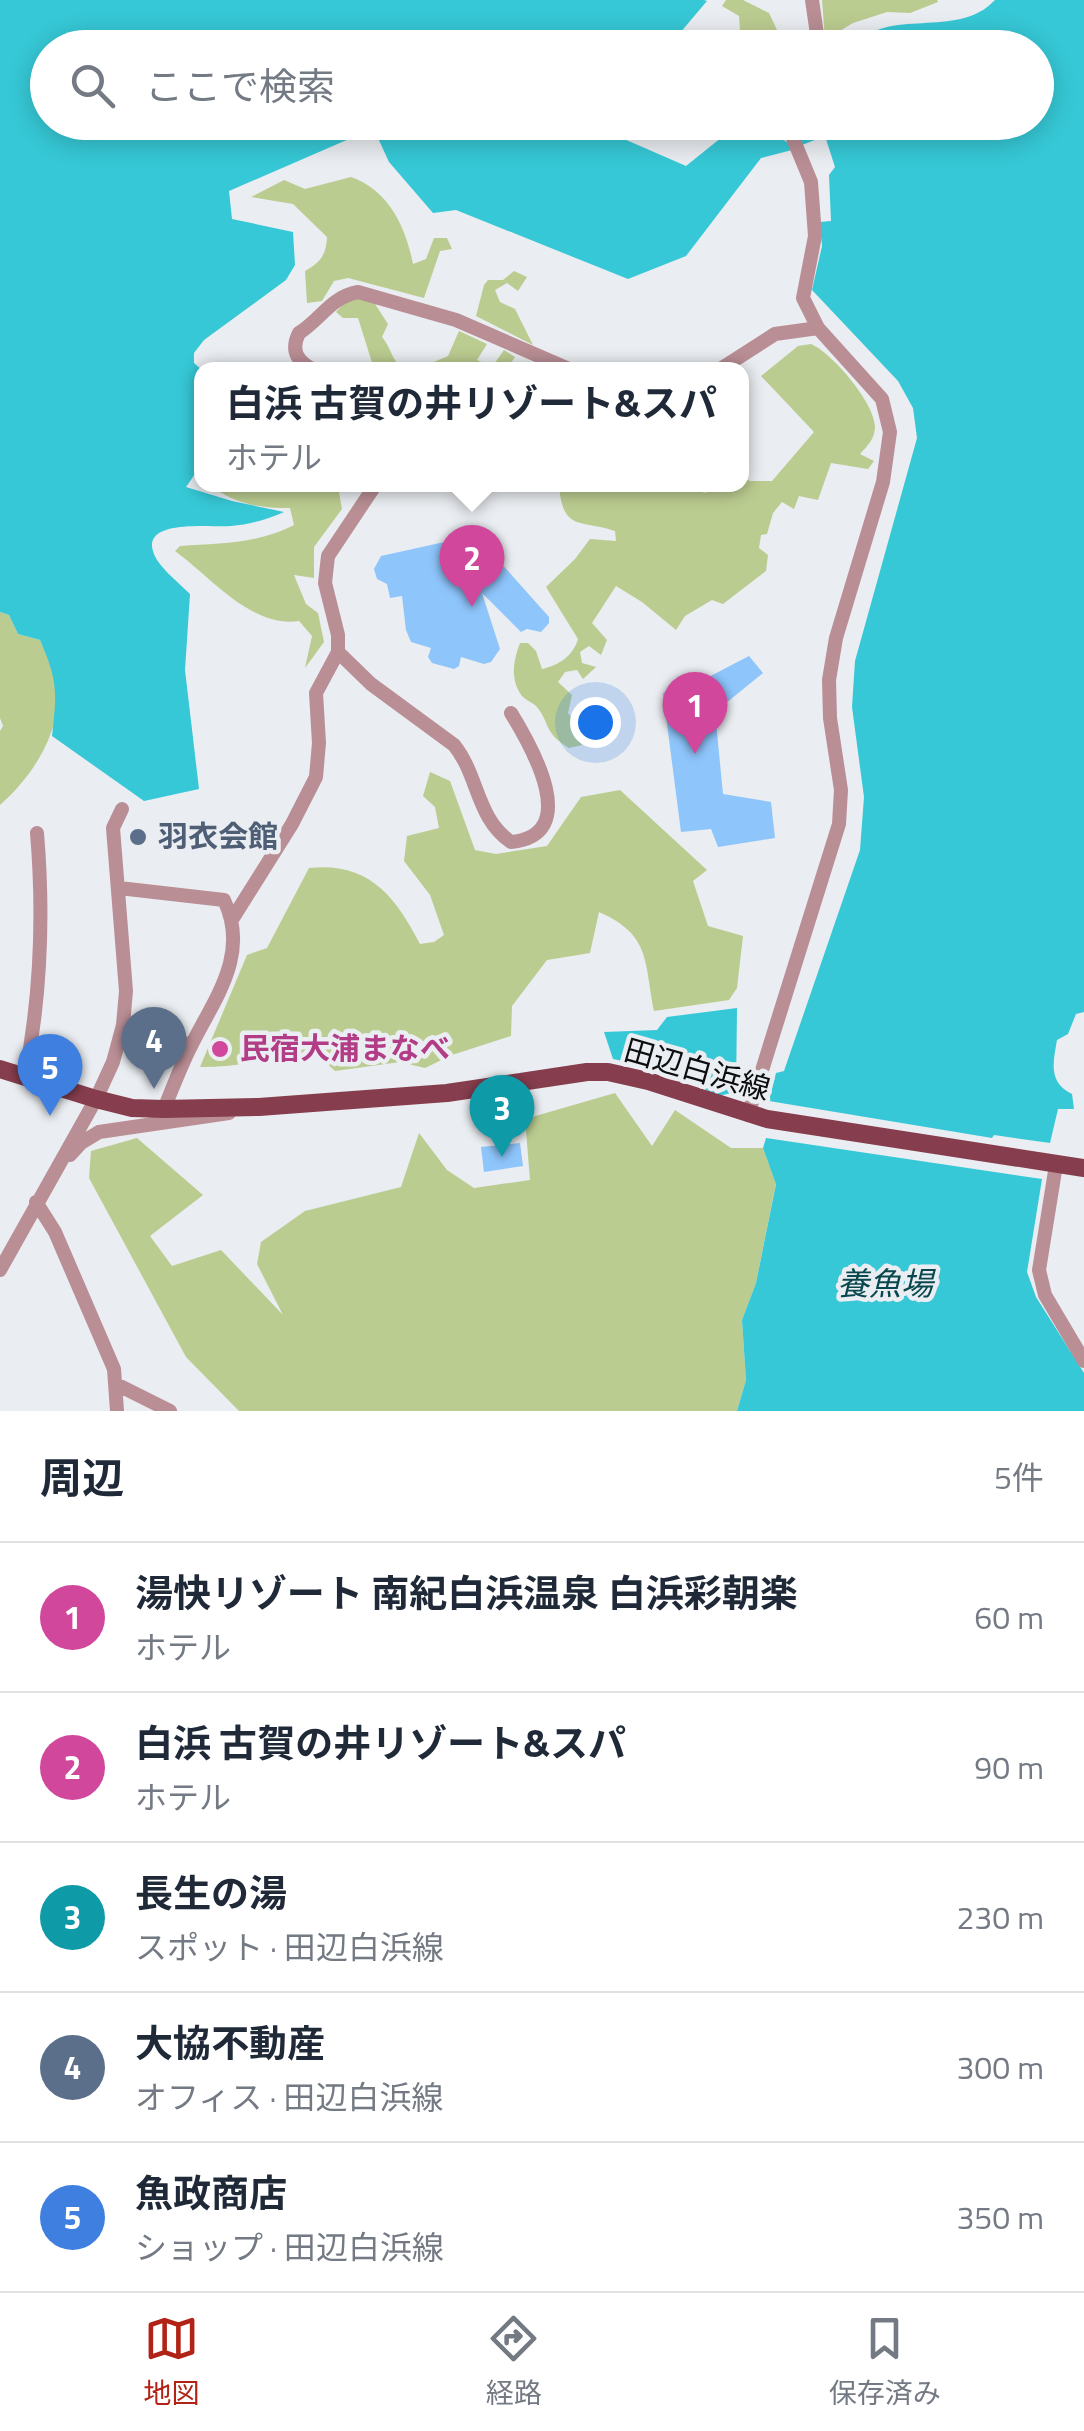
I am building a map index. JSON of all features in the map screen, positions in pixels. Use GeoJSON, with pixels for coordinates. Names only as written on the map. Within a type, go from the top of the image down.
{"type":"FeatureCollection","features":[{"type":"Feature","properties":{"kind":"main road","name":"田辺白浜線"},"geometry":{"type":"LineString","coordinates":[[0,1069],[132,1108],[164,1109],[259,1107],[447,1093],[608,1072],[648,1081],[748,1115],[1084,1168]]}},
{"type":"Feature","properties":{"kind":"street"},"geometry":{"type":"LineString","coordinates":[[812,0],[816,30]]}},
{"type":"Feature","properties":{"kind":"street"},"geometry":{"type":"LineString","coordinates":[[748,1115],[838,824],[841,790],[828,680],[836,638],[882,482],[890,432],[882,398],[818,328],[803,298],[815,236],[810,182],[795,140]]}},
{"type":"Feature","properties":{"kind":"street"},"geometry":{"type":"LineString","coordinates":[[300,362],[295,351],[299,333],[314,324],[331,302],[358,292],[456,320],[553,362]]}},
{"type":"Feature","properties":{"kind":"street"},"geometry":{"type":"LineString","coordinates":[[731,362],[775,334],[818,328]]}},
{"type":"Feature","properties":{"kind":"street"},"geometry":{"type":"LineString","coordinates":[[233,918],[312,787],[319,744],[316,693],[338,652],[338,634],[325,583],[328,556],[371,492]]}},
{"type":"Feature","properties":{"kind":"street"},"geometry":{"type":"LineString","coordinates":[[338,652],[371,684],[459,751],[486,818],[510,842],[530,840],[549,818],[541,775],[511,712]]}},
{"type":"Feature","properties":{"kind":"street"},"geometry":{"type":"LineString","coordinates":[[0,1270],[96,1099],[113,1062],[123,1025],[126,991],[113,828],[122,809]]}},
{"type":"Feature","properties":{"kind":"street"},"geometry":{"type":"LineString","coordinates":[[24,1077],[36,1020],[41,959],[38,833]]}},
{"type":"Feature","properties":{"kind":"street"},"geometry":{"type":"LineString","coordinates":[[119,888],[224,900],[233,918],[234,956],[220,994],[191,1046],[164,1109]]}},
{"type":"Feature","properties":{"kind":"street"},"geometry":{"type":"LineString","coordinates":[[123,1025],[191,1046]]}},
{"type":"Feature","properties":{"kind":"street"},"geometry":{"type":"LineString","coordinates":[[57,1169],[81,1143],[99,1132],[259,1107]]}},
{"type":"Feature","properties":{"kind":"street"},"geometry":{"type":"LineString","coordinates":[[1056,1165],[1039,1270],[1044,1295],[1084,1361]]}},
{"type":"Feature","properties":{"kind":"street"},"geometry":{"type":"LineString","coordinates":[[36,1202],[56,1232],[114,1369],[116,1411]]}},
{"type":"Feature","properties":{"kind":"street"},"geometry":{"type":"LineString","coordinates":[[116,1384],[170,1411]]}},
{"type":"Feature","properties":{"kind":"green space"},"geometry":{"type":"Polygon","coordinates":[[[726,0],[743,0],[769,13],[777,30],[740,30],[739,16],[722,6],[726,0]]]}},
{"type":"Feature","properties":{"kind":"green space"},"geometry":{"type":"Polygon","coordinates":[[[822,0],[938,2],[910,13],[887,12],[841,30],[824,30],[822,0]]]}},
{"type":"Feature","properties":{"kind":"green space"},"geometry":{"type":"Polygon","coordinates":[[[351,177],[376,191],[394,212],[413,264],[426,259],[434,238],[447,238],[452,249],[440,251],[424,298],[348,278],[334,281],[322,301],[307,303],[305,271],[322,257],[327,237],[293,204],[251,197],[284,180],[305,189],[351,177]]]}},
{"type":"Feature","properties":{"kind":"green space"},"geometry":{"type":"Polygon","coordinates":[[[514,271],[527,277],[518,291],[507,283],[495,290],[500,302],[515,309],[533,345],[476,316],[488,280],[503,280],[514,271]]]}},
{"type":"Feature","properties":{"kind":"green space"},"geometry":{"type":"Polygon","coordinates":[[[360,298],[375,304],[388,324],[382,337],[397,362],[372,362],[358,318],[343,318],[336,312],[344,303],[360,298]]]}},
{"type":"Feature","properties":{"kind":"green space"},"geometry":{"type":"Polygon","coordinates":[[[459,331],[487,344],[477,360],[481,362],[434,362],[448,356],[459,331]]]}},
{"type":"Feature","properties":{"kind":"green space"},"geometry":{"type":"Polygon","coordinates":[[[811,344],[820,349],[868,404],[875,431],[860,454],[874,461],[868,469],[831,463],[818,500],[799,496],[794,509],[782,502],[773,513],[767,534],[761,535],[759,548],[768,555],[766,571],[723,604],[712,600],[685,616],[676,630],[616,586],[592,623],[607,640],[601,655],[589,646],[580,652],[582,663],[596,667],[583,679],[577,670],[565,672],[558,682],[572,695],[568,713],[585,733],[582,745],[569,748],[555,737],[540,711],[518,690],[514,677],[516,657],[520,643],[528,643],[536,651],[542,669],[569,655],[578,639],[546,587],[590,539],[616,541],[615,531],[569,517],[560,492],[749,492],[749,480],[772,481],[814,432],[761,376],[798,346],[811,344]]]}},
{"type":"Feature","properties":{"kind":"green space"},"geometry":{"type":"Polygon","coordinates":[[[504,350],[515,357],[512,362],[496,362],[504,350]]]}},
{"type":"Feature","properties":{"kind":"green space"},"geometry":{"type":"Polygon","coordinates":[[[221,492],[339,492],[342,509],[314,547],[314,578],[294,575],[306,604],[318,613],[324,642],[305,668],[312,636],[299,621],[264,617],[248,609],[175,551],[180,546],[252,539],[294,525],[290,508],[232,498],[221,492]]]}},
{"type":"Feature","properties":{"kind":"green space"},"geometry":{"type":"Polygon","coordinates":[[[0,612],[9,615],[18,634],[40,640],[53,667],[57,695],[52,731],[45,748],[25,779],[0,805],[3,726],[0,612]]]}},
{"type":"Feature","properties":{"kind":"green space"},"geometry":{"type":"Polygon","coordinates":[[[430,772],[450,781],[475,850],[496,854],[547,846],[581,797],[620,790],[707,870],[693,881],[708,926],[743,936],[737,988],[729,1000],[654,1011],[646,964],[637,940],[599,912],[590,953],[547,960],[512,1006],[511,1036],[425,1068],[400,1062],[335,1071],[318,1055],[200,1067],[247,955],[267,948],[309,868],[348,871],[378,886],[401,911],[420,944],[434,942],[444,935],[430,895],[404,861],[407,836],[439,828],[435,807],[423,796],[430,772]]]}},
{"type":"Feature","properties":{"kind":"green space"},"geometry":{"type":"Polygon","coordinates":[[[615,1093],[652,1146],[675,1110],[731,1148],[763,1148],[776,1183],[756,1283],[742,1320],[746,1380],[737,1411],[239,1411],[186,1357],[89,1178],[91,1151],[137,1138],[203,1195],[150,1236],[172,1266],[221,1250],[283,1315],[257,1264],[261,1242],[305,1211],[401,1187],[419,1133],[447,1170],[474,1188],[530,1180],[525,1119],[615,1093]]]}},
{"type":"Feature","properties":{"kind":"water"},"geometry":{"type":"Polygon","coordinates":[[[0,0],[707,1],[682,30],[30,30],[30,140],[347,140],[229,191],[232,219],[293,232],[295,265],[286,280],[204,340],[194,353],[194,475],[186,487],[284,512],[245,524],[178,527],[155,536],[152,546],[157,560],[190,594],[185,670],[199,789],[144,801],[52,736],[55,687],[40,640],[18,634],[9,615],[0,612],[0,0]]]}},
{"type":"Feature","properties":{"kind":"water"},"geometry":{"type":"Polygon","coordinates":[[[995,0],[1084,0],[1084,1012],[1076,1014],[1068,1034],[1057,1040],[1054,1071],[1059,1084],[1072,1094],[1074,1109],[1058,1109],[1050,1143],[994,1135],[992,1138],[769,1101],[776,1073],[784,1071],[860,850],[864,797],[852,707],[855,661],[917,438],[913,408],[898,381],[812,290],[822,246],[820,222],[831,221],[829,175],[835,167],[826,140],[1054,140],[1054,30],[880,30],[961,19],[995,0]]]}},
{"type":"Feature","properties":{"kind":"water"},"geometry":{"type":"Polygon","coordinates":[[[379,140],[626,140],[686,166],[718,140],[783,140],[792,150],[761,158],[686,256],[628,279],[456,210],[433,213],[389,162],[379,140]]]}},
{"type":"Feature","properties":{"kind":"water"},"geometry":{"type":"Polygon","coordinates":[[[737,1008],[736,1092],[718,1096],[671,1071],[613,1059],[604,1032],[657,1030],[667,1017],[737,1008]]]}},
{"type":"Feature","properties":{"kind":"water","name":"養魚場"},"geometry":{"type":"Polygon","coordinates":[[[766,1138],[1042,1179],[1027,1272],[1036,1297],[1084,1373],[1084,1411],[737,1411],[746,1380],[742,1320],[756,1283],[776,1184],[763,1148],[766,1138]]]}},
{"type":"Feature","properties":{"kind":"building"},"geometry":{"type":"Polygon","coordinates":[[[467,537],[482,542],[549,617],[549,623],[541,632],[521,632],[482,593],[500,649],[491,662],[484,664],[461,657],[454,669],[432,663],[428,657],[431,648],[411,642],[402,596],[390,598],[387,584],[377,579],[374,569],[381,556],[467,537]]]}},
{"type":"Feature","properties":{"kind":"building"},"geometry":{"type":"Polygon","coordinates":[[[749,656],[763,673],[715,712],[723,794],[771,802],[775,838],[718,847],[711,829],[681,832],[663,693],[699,682],[749,656]]]}},
{"type":"Feature","properties":{"kind":"building"},"geometry":{"type":"Polygon","coordinates":[[[520,1143],[523,1166],[484,1172],[481,1147],[520,1143]]]}},
{"type":"Feature","properties":{"kind":"place","name":"白浜 古賀の井リゾート&スパ"},"geometry":{"type":"Point","coordinates":[472,607]}},
{"type":"Feature","properties":{"kind":"place","name":"湯快リゾート 南紀白浜温泉 白浜彩朝楽"},"geometry":{"type":"Point","coordinates":[695,754]}},
{"type":"Feature","properties":{"kind":"place","name":"羽衣会館"},"geometry":{"type":"Point","coordinates":[138,837]}},
{"type":"Feature","properties":{"kind":"place","name":"民宿大浦まなべ"},"geometry":{"type":"Point","coordinates":[220,1049]}},
{"type":"Feature","properties":{"kind":"place","name":"大協不動産"},"geometry":{"type":"Point","coordinates":[154,1089]}},
{"type":"Feature","properties":{"kind":"place","name":"魚政商店"},"geometry":{"type":"Point","coordinates":[50,1116]}},
{"type":"Feature","properties":{"kind":"place","name":"長生の湯"},"geometry":{"type":"Point","coordinates":[502,1157]}}]}
